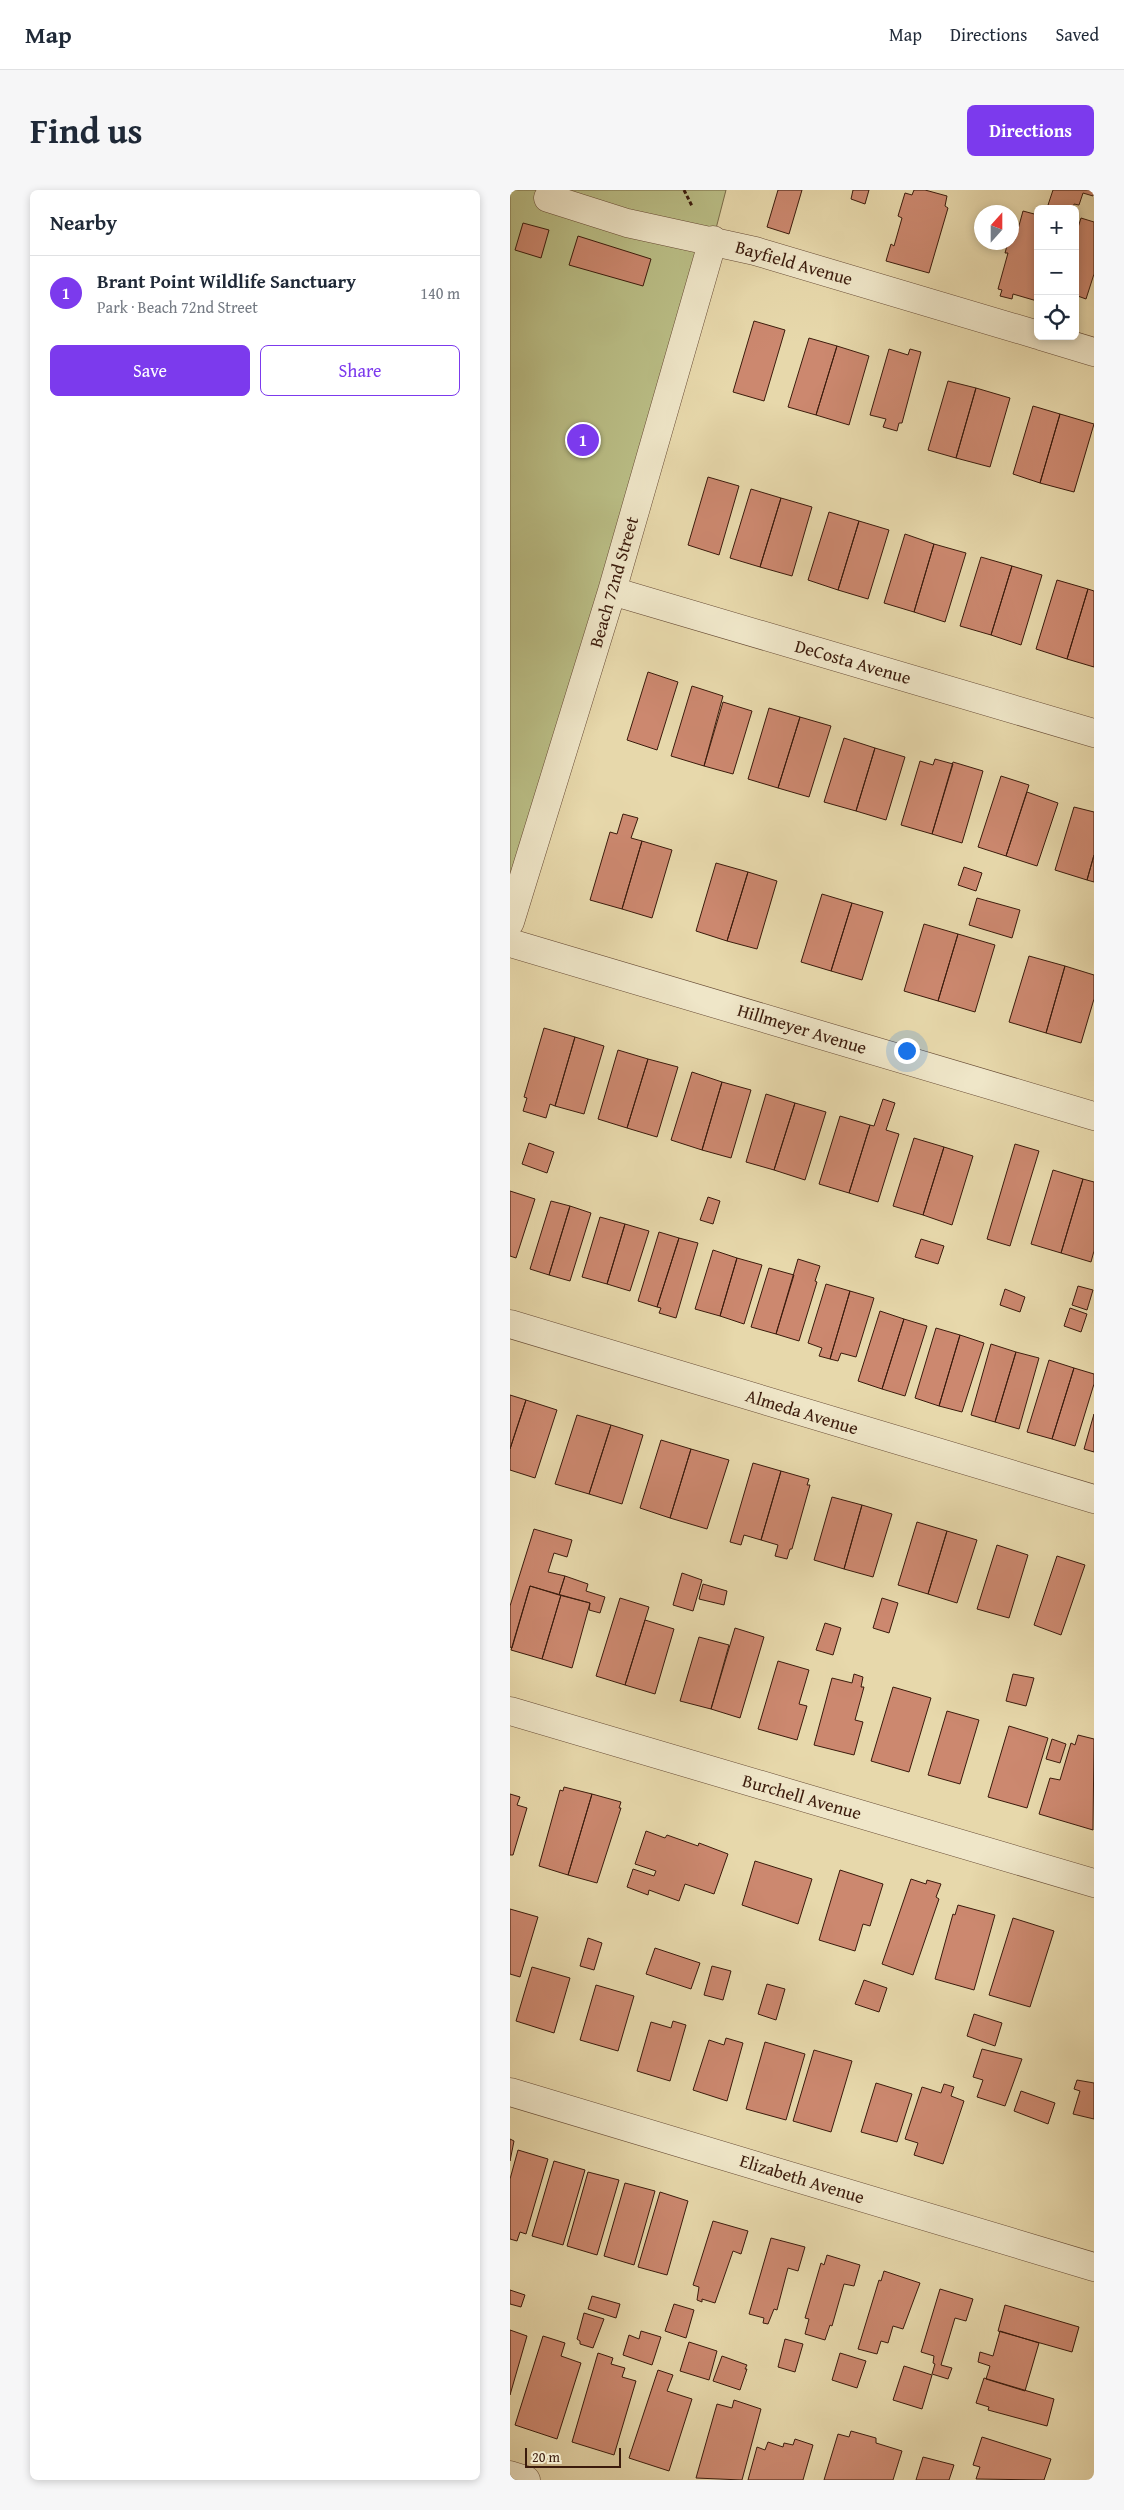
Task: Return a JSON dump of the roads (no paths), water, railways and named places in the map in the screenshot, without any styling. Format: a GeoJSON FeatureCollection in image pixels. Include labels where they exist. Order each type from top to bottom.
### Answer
{"type":"FeatureCollection","features":[{"type":"Feature","properties":{"kind":"street","name":"Bayfield Avenue"},"geometry":{"type":"LineString","coordinates":[[548,198],[627,223],[713,240],[755,251],[1034,335]]}},
{"type":"Feature","properties":{"kind":"street","name":"Beach 72nd Street"},"geometry":{"type":"LineString","coordinates":[[510,922],[612,591],[713,240]]}},
{"type":"Feature","properties":{"kind":"street","name":"Bayfield Avenue"},"geometry":{"type":"LineString","coordinates":[[1053,340],[1094,352]]}},
{"type":"Feature","properties":{"kind":"street","name":"DeCosta Avenue"},"geometry":{"type":"LineString","coordinates":[[612,591],[1094,733]]}},
{"type":"Feature","properties":{"kind":"street","name":"Hillmeyer Avenue"},"geometry":{"type":"LineString","coordinates":[[510,943],[1094,1116]]}},
{"type":"Feature","properties":{"kind":"street","name":"Almeda Avenue"},"geometry":{"type":"LineString","coordinates":[[510,1324],[1094,1499]]}},
{"type":"Feature","properties":{"kind":"street","name":"Burchell Avenue"},"geometry":{"type":"LineString","coordinates":[[510,1711],[1094,1884]]}},
{"type":"Feature","properties":{"kind":"street","name":"Elizabeth Avenue"},"geometry":{"type":"LineString","coordinates":[[510,2092],[1094,2267]]}},
{"type":"Feature","properties":{"kind":"street"},"geometry":{"type":"LineString","coordinates":[[510,2475],[526,2480]]}},
{"type":"Feature","properties":{"kind":"place","name":"Brant Point Wildlife Sanctuary"},"geometry":{"type":"Point","coordinates":[583,440]}}]}
